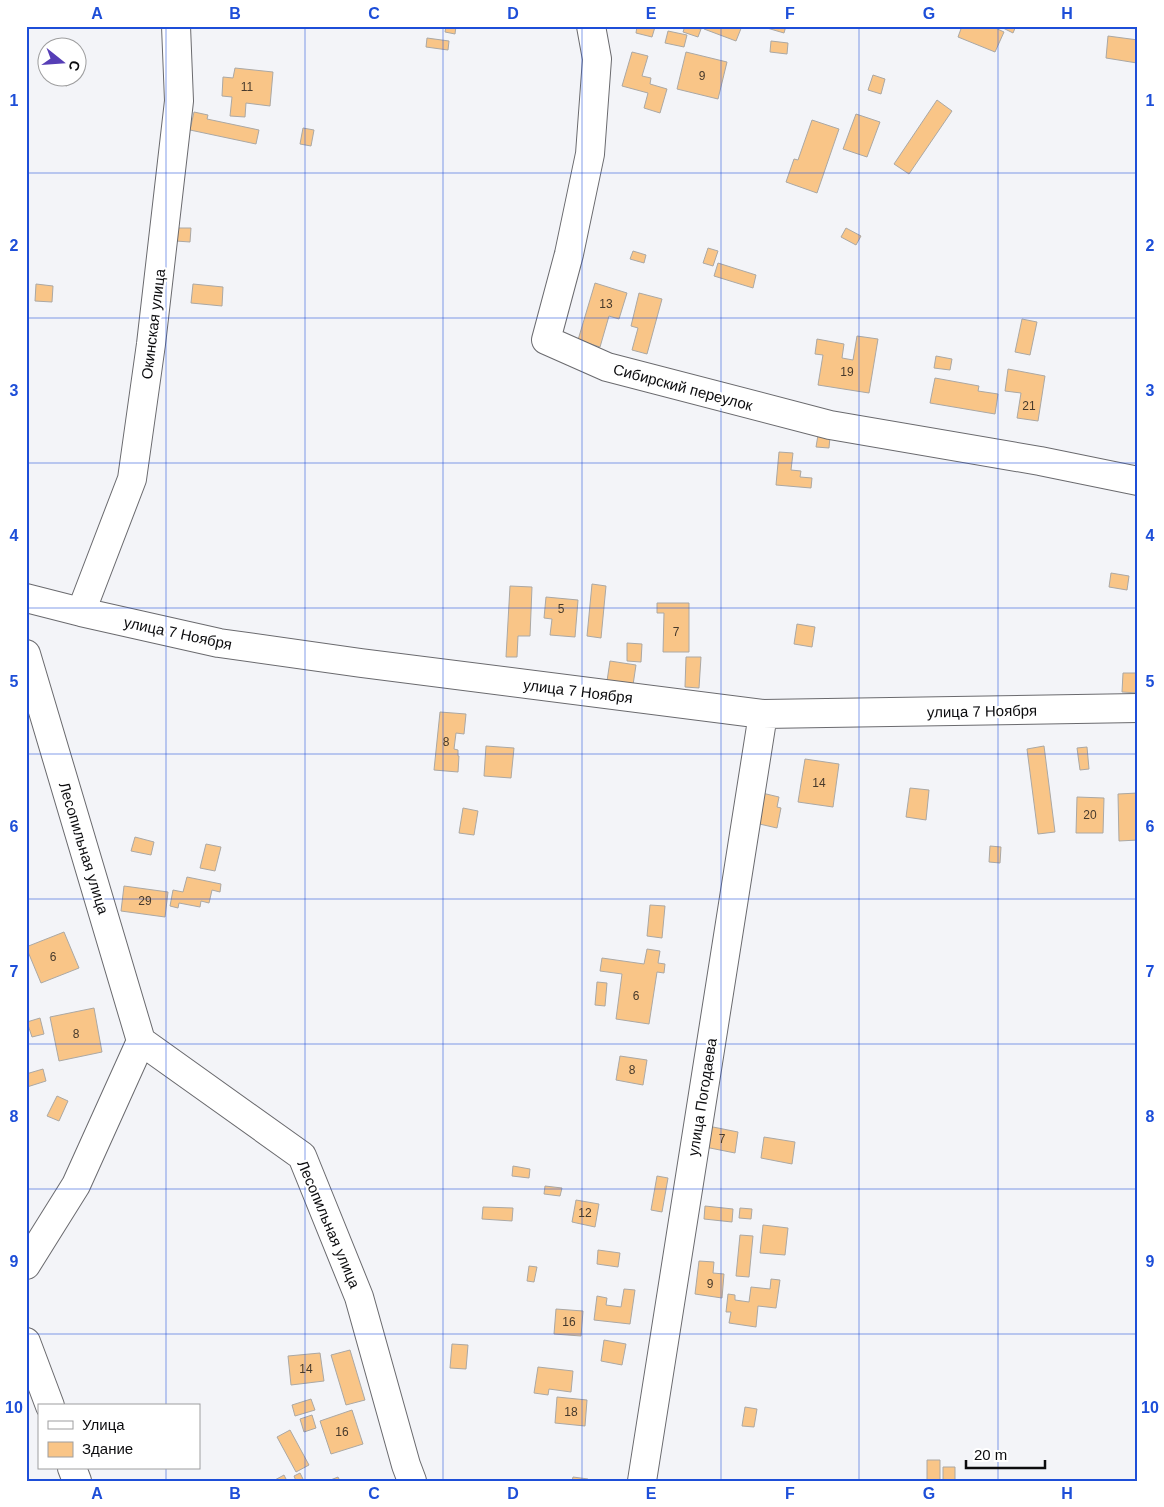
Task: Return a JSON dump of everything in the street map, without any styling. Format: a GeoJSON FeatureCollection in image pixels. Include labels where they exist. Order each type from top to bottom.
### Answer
{"type":"FeatureCollection","features":[{"type":"Feature","properties":{"kind":"street","name":"Окинская улица"},"geometry":{"type":"LineString","coordinates":[[80,612],[132,479],[152,344],[179,101],[176,26]]}},
{"type":"Feature","properties":{"kind":"street","name":"Сибирский переулок"},"geometry":{"type":"LineString","coordinates":[[591,26],[597,59],[590,154],[569,254],[546,340],[607,367],[830,426],[1040,461],[1138,481]]}},
{"type":"Feature","properties":{"kind":"street","name":"улица 7 Ноября"},"geometry":{"type":"LineString","coordinates":[[26,598],[219,643],[361,664],[763,714],[1138,708]]}},
{"type":"Feature","properties":{"kind":"street","name":"Лесопильная улица"},"geometry":{"type":"LineString","coordinates":[[26,654],[142,1041],[302,1156],[359,1297],[412,1481]]}},
{"type":"Feature","properties":{"kind":"street","name":"улица Погодаева"},"geometry":{"type":"LineString","coordinates":[[642,1481],[763,714]]}},
{"type":"Feature","properties":{"kind":"street"},"geometry":{"type":"LineString","coordinates":[[26,1264],[76,1185],[142,1041]]}},
{"type":"Feature","properties":{"kind":"street"},"geometry":{"type":"LineString","coordinates":[[26,1342],[49,1404]]}},
{"type":"Feature","properties":{"kind":"building"},"geometry":{"type":"Polygon","coordinates":[[[446,26],[456,26],[455,34],[445,32],[446,26]]]}},
{"type":"Feature","properties":{"kind":"building"},"geometry":{"type":"Polygon","coordinates":[[[637,26],[655,27],[652,37],[636,33],[637,26]]]}},
{"type":"Feature","properties":{"kind":"building"},"geometry":{"type":"Polygon","coordinates":[[[685,26],[701,29],[698,37],[683,32],[685,26]]]}},
{"type":"Feature","properties":{"kind":"building"},"geometry":{"type":"Polygon","coordinates":[[[705,26],[742,26],[736,41],[704,29],[705,26]]]}},
{"type":"Feature","properties":{"kind":"building"},"geometry":{"type":"Polygon","coordinates":[[[767,26],[786,26],[784,33],[767,28],[767,26]]]}},
{"type":"Feature","properties":{"kind":"building"},"geometry":{"type":"Polygon","coordinates":[[[962,26],[991,26],[1004,32],[995,52],[958,37],[962,26]]]}},
{"type":"Feature","properties":{"kind":"building"},"geometry":{"type":"Polygon","coordinates":[[[999,26],[1016,26],[1013,33],[999,26]]]}},
{"type":"Feature","properties":{"kind":"building"},"geometry":{"type":"Polygon","coordinates":[[[668,31],[687,35],[684,47],[665,43],[668,31]]]}},
{"type":"Feature","properties":{"kind":"building"},"geometry":{"type":"Polygon","coordinates":[[[1108,36],[1138,40],[1137,63],[1106,58],[1108,36]]]}},
{"type":"Feature","properties":{"kind":"building"},"geometry":{"type":"Polygon","coordinates":[[[427,38],[449,41],[448,50],[426,47],[427,38]]]}},
{"type":"Feature","properties":{"kind":"building"},"geometry":{"type":"Polygon","coordinates":[[[771,41],[788,43],[787,54],[770,52],[771,41]]]}},
{"type":"Feature","properties":{"kind":"building"},"geometry":{"type":"Polygon","coordinates":[[[632,52],[648,56],[642,76],[651,78],[650,84],[667,89],[660,113],[644,108],[648,93],[622,86],[632,52]]]}},
{"type":"Feature","properties":{"kind":"building"},"geometry":{"type":"Polygon","coordinates":[[[686,52],[727,62],[718,99],[677,89],[686,52]]]}},
{"type":"Feature","properties":{"kind":"building"},"geometry":{"type":"Polygon","coordinates":[[[235,68],[273,72],[270,106],[246,103],[245,117],[230,116],[232,97],[222,96],[223,77],[233,78],[235,68]]]}},
{"type":"Feature","properties":{"kind":"building"},"geometry":{"type":"Polygon","coordinates":[[[873,75],[885,79],[881,94],[868,90],[873,75]]]}},
{"type":"Feature","properties":{"kind":"building"},"geometry":{"type":"Polygon","coordinates":[[[937,100],[952,111],[909,174],[894,164],[937,100]]]}},
{"type":"Feature","properties":{"kind":"building"},"geometry":{"type":"Polygon","coordinates":[[[194,112],[208,115],[207,119],[259,130],[256,144],[190,130],[194,112]]]}},
{"type":"Feature","properties":{"kind":"building"},"geometry":{"type":"Polygon","coordinates":[[[856,114],[880,122],[867,157],[843,149],[856,114]]]}},
{"type":"Feature","properties":{"kind":"building"},"geometry":{"type":"Polygon","coordinates":[[[812,120],[839,129],[817,193],[786,182],[794,159],[798,160],[812,120]]]}},
{"type":"Feature","properties":{"kind":"building"},"geometry":{"type":"Polygon","coordinates":[[[303,128],[314,130],[311,146],[300,144],[303,128]]]}},
{"type":"Feature","properties":{"kind":"building"},"geometry":{"type":"Polygon","coordinates":[[[176,228],[191,228],[190,242],[176,241],[176,228]]]}},
{"type":"Feature","properties":{"kind":"building"},"geometry":{"type":"Polygon","coordinates":[[[846,228],[861,236],[856,245],[841,237],[846,228]]]}},
{"type":"Feature","properties":{"kind":"building"},"geometry":{"type":"Polygon","coordinates":[[[708,248],[718,251],[713,266],[703,263],[708,248]]]}},
{"type":"Feature","properties":{"kind":"building"},"geometry":{"type":"Polygon","coordinates":[[[633,251],[646,255],[644,263],[630,259],[633,251]]]}},
{"type":"Feature","properties":{"kind":"building"},"geometry":{"type":"Polygon","coordinates":[[[718,263],[756,275],[753,288],[714,276],[718,263]]]}},
{"type":"Feature","properties":{"kind":"building"},"geometry":{"type":"Polygon","coordinates":[[[595,283],[627,293],[619,319],[609,316],[600,347],[578,340],[595,283]]]}},
{"type":"Feature","properties":{"kind":"building"},"geometry":{"type":"Polygon","coordinates":[[[36,284],[53,286],[52,302],[35,301],[36,284]]]}},
{"type":"Feature","properties":{"kind":"building"},"geometry":{"type":"Polygon","coordinates":[[[193,284],[223,287],[222,306],[191,303],[193,284]]]}},
{"type":"Feature","properties":{"kind":"building"},"geometry":{"type":"Polygon","coordinates":[[[639,293],[662,299],[647,354],[632,350],[638,328],[631,326],[639,293]]]}},
{"type":"Feature","properties":{"kind":"building"},"geometry":{"type":"Polygon","coordinates":[[[1022,319],[1037,322],[1030,355],[1015,352],[1022,319]]]}},
{"type":"Feature","properties":{"kind":"building"},"geometry":{"type":"Polygon","coordinates":[[[857,336],[878,339],[869,393],[818,385],[823,355],[815,354],[817,339],[844,344],[842,358],[853,360],[857,336]]]}},
{"type":"Feature","properties":{"kind":"building"},"geometry":{"type":"Polygon","coordinates":[[[936,356],[952,359],[950,370],[934,368],[936,356]]]}},
{"type":"Feature","properties":{"kind":"building"},"geometry":{"type":"Polygon","coordinates":[[[1008,369],[1045,376],[1038,421],[1017,418],[1021,393],[1005,391],[1008,369]]]}},
{"type":"Feature","properties":{"kind":"building"},"geometry":{"type":"Polygon","coordinates":[[[935,378],[979,386],[978,391],[998,394],[995,414],[930,403],[935,378]]]}},
{"type":"Feature","properties":{"kind":"building"},"geometry":{"type":"Polygon","coordinates":[[[818,435],[830,437],[829,448],[816,447],[818,435]]]}},
{"type":"Feature","properties":{"kind":"building"},"geometry":{"type":"Polygon","coordinates":[[[779,452],[793,453],[791,470],[801,471],[800,477],[812,478],[811,488],[776,485],[779,452]]]}},
{"type":"Feature","properties":{"kind":"building"},"geometry":{"type":"Polygon","coordinates":[[[1111,573],[1129,576],[1127,590],[1109,587],[1111,573]]]}},
{"type":"Feature","properties":{"kind":"building"},"geometry":{"type":"Polygon","coordinates":[[[592,584],[606,586],[601,638],[587,636],[592,584]]]}},
{"type":"Feature","properties":{"kind":"building"},"geometry":{"type":"Polygon","coordinates":[[[510,586],[532,587],[530,636],[518,636],[517,657],[506,657],[510,586]]]}},
{"type":"Feature","properties":{"kind":"building"},"geometry":{"type":"Polygon","coordinates":[[[546,597],[578,600],[575,637],[550,635],[552,619],[544,618],[546,597]]]}},
{"type":"Feature","properties":{"kind":"building"},"geometry":{"type":"Polygon","coordinates":[[[657,603],[689,603],[689,652],[663,652],[664,613],[657,613],[657,603]]]}},
{"type":"Feature","properties":{"kind":"building"},"geometry":{"type":"Polygon","coordinates":[[[797,624],[815,627],[812,647],[794,644],[797,624]]]}},
{"type":"Feature","properties":{"kind":"building"},"geometry":{"type":"Polygon","coordinates":[[[627,643],[642,644],[641,662],[627,661],[627,643]]]}},
{"type":"Feature","properties":{"kind":"building"},"geometry":{"type":"Polygon","coordinates":[[[686,657],[701,657],[699,688],[685,687],[686,657]]]}},
{"type":"Feature","properties":{"kind":"building"},"geometry":{"type":"Polygon","coordinates":[[[610,661],[636,665],[633,685],[607,681],[610,661]]]}},
{"type":"Feature","properties":{"kind":"building"},"geometry":{"type":"Polygon","coordinates":[[[1123,673],[1138,673],[1138,693],[1122,692],[1123,673]]]}},
{"type":"Feature","properties":{"kind":"building"},"geometry":{"type":"Polygon","coordinates":[[[440,712],[466,714],[464,734],[456,733],[454,749],[458,750],[458,772],[434,770],[440,712]]]}},
{"type":"Feature","properties":{"kind":"building"},"geometry":{"type":"Polygon","coordinates":[[[486,746],[514,748],[511,778],[484,776],[486,746]]]}},
{"type":"Feature","properties":{"kind":"building"},"geometry":{"type":"Polygon","coordinates":[[[1044,746],[1055,832],[1038,834],[1027,749],[1044,746]]]}},
{"type":"Feature","properties":{"kind":"building"},"geometry":{"type":"Polygon","coordinates":[[[1087,747],[1089,769],[1080,770],[1077,748],[1087,747]]]}},
{"type":"Feature","properties":{"kind":"building"},"geometry":{"type":"Polygon","coordinates":[[[805,759],[839,764],[833,807],[798,802],[805,759]]]}},
{"type":"Feature","properties":{"kind":"building"},"geometry":{"type":"Polygon","coordinates":[[[910,788],[929,790],[926,820],[906,817],[910,788]]]}},
{"type":"Feature","properties":{"kind":"building"},"geometry":{"type":"Polygon","coordinates":[[[762,793],[779,797],[777,807],[781,808],[777,828],[755,823],[762,793]]]}},
{"type":"Feature","properties":{"kind":"building"},"geometry":{"type":"Polygon","coordinates":[[[1138,793],[1138,840],[1119,841],[1118,794],[1138,793]]]}},
{"type":"Feature","properties":{"kind":"building"},"geometry":{"type":"Polygon","coordinates":[[[1077,797],[1104,798],[1103,833],[1076,833],[1077,797]]]}},
{"type":"Feature","properties":{"kind":"building"},"geometry":{"type":"Polygon","coordinates":[[[463,808],[478,811],[474,835],[459,833],[463,808]]]}},
{"type":"Feature","properties":{"kind":"building"},"geometry":{"type":"Polygon","coordinates":[[[135,837],[154,842],[151,855],[131,851],[135,837]]]}},
{"type":"Feature","properties":{"kind":"building"},"geometry":{"type":"Polygon","coordinates":[[[206,844],[221,847],[215,871],[200,868],[206,844]]]}},
{"type":"Feature","properties":{"kind":"building"},"geometry":{"type":"Polygon","coordinates":[[[990,846],[1001,847],[1000,863],[989,862],[990,846]]]}},
{"type":"Feature","properties":{"kind":"building"},"geometry":{"type":"Polygon","coordinates":[[[187,877],[221,884],[220,892],[212,890],[209,903],[201,901],[200,907],[179,903],[178,908],[170,906],[173,890],[183,892],[187,877]]]}},
{"type":"Feature","properties":{"kind":"building"},"geometry":{"type":"Polygon","coordinates":[[[124,886],[168,892],[165,917],[121,911],[124,886]]]}},
{"type":"Feature","properties":{"kind":"building"},"geometry":{"type":"Polygon","coordinates":[[[650,905],[665,906],[662,938],[647,936],[650,905]]]}},
{"type":"Feature","properties":{"kind":"building"},"geometry":{"type":"Polygon","coordinates":[[[64,932],[79,968],[41,983],[26,947],[64,932]]]}},
{"type":"Feature","properties":{"kind":"building"},"geometry":{"type":"Polygon","coordinates":[[[647,949],[660,951],[658,963],[665,964],[664,973],[657,972],[649,1024],[616,1019],[622,974],[600,971],[602,958],[644,964],[647,949]]]}},
{"type":"Feature","properties":{"kind":"building"},"geometry":{"type":"Polygon","coordinates":[[[597,982],[607,983],[605,1006],[595,1005],[597,982]]]}},
{"type":"Feature","properties":{"kind":"building"},"geometry":{"type":"Polygon","coordinates":[[[94,1008],[102,1052],[59,1061],[50,1017],[94,1008]]]}},
{"type":"Feature","properties":{"kind":"building"},"geometry":{"type":"Polygon","coordinates":[[[40,1018],[44,1034],[32,1037],[27,1022],[40,1018]]]}},
{"type":"Feature","properties":{"kind":"building"},"geometry":{"type":"Polygon","coordinates":[[[620,1056],[647,1060],[643,1085],[616,1080],[620,1056]]]}},
{"type":"Feature","properties":{"kind":"building"},"geometry":{"type":"Polygon","coordinates":[[[43,1069],[46,1081],[27,1087],[26,1074],[43,1069]]]}},
{"type":"Feature","properties":{"kind":"building"},"geometry":{"type":"Polygon","coordinates":[[[57,1096],[68,1101],[59,1121],[47,1116],[57,1096]]]}},
{"type":"Feature","properties":{"kind":"building"},"geometry":{"type":"Polygon","coordinates":[[[708,1126],[738,1132],[735,1153],[705,1147],[708,1126]]]}},
{"type":"Feature","properties":{"kind":"building"},"geometry":{"type":"Polygon","coordinates":[[[764,1137],[795,1142],[792,1164],[761,1158],[764,1137]]]}},
{"type":"Feature","properties":{"kind":"building"},"geometry":{"type":"Polygon","coordinates":[[[513,1166],[530,1169],[529,1178],[512,1176],[513,1166]]]}},
{"type":"Feature","properties":{"kind":"building"},"geometry":{"type":"Polygon","coordinates":[[[657,1176],[668,1178],[662,1212],[651,1210],[657,1176]]]}},
{"type":"Feature","properties":{"kind":"building"},"geometry":{"type":"Polygon","coordinates":[[[545,1186],[562,1188],[560,1196],[544,1194],[545,1186]]]}},
{"type":"Feature","properties":{"kind":"building"},"geometry":{"type":"Polygon","coordinates":[[[576,1200],[599,1204],[595,1227],[572,1222],[576,1200]]]}},
{"type":"Feature","properties":{"kind":"building"},"geometry":{"type":"Polygon","coordinates":[[[705,1206],[733,1209],[732,1222],[704,1219],[705,1206]]]}},
{"type":"Feature","properties":{"kind":"building"},"geometry":{"type":"Polygon","coordinates":[[[483,1207],[513,1208],[512,1221],[482,1219],[483,1207]]]}},
{"type":"Feature","properties":{"kind":"building"},"geometry":{"type":"Polygon","coordinates":[[[740,1208],[752,1209],[751,1219],[739,1218],[740,1208]]]}},
{"type":"Feature","properties":{"kind":"building"},"geometry":{"type":"Polygon","coordinates":[[[763,1225],[788,1228],[785,1255],[760,1253],[763,1225]]]}},
{"type":"Feature","properties":{"kind":"building"},"geometry":{"type":"Polygon","coordinates":[[[740,1235],[753,1236],[749,1277],[736,1276],[740,1235]]]}},
{"type":"Feature","properties":{"kind":"building"},"geometry":{"type":"Polygon","coordinates":[[[598,1250],[620,1253],[618,1267],[597,1264],[598,1250]]]}},
{"type":"Feature","properties":{"kind":"building"},"geometry":{"type":"Polygon","coordinates":[[[699,1261],[714,1262],[713,1273],[724,1274],[722,1298],[695,1294],[699,1261]]]}},
{"type":"Feature","properties":{"kind":"building"},"geometry":{"type":"Polygon","coordinates":[[[529,1266],[537,1267],[534,1282],[527,1281],[529,1266]]]}},
{"type":"Feature","properties":{"kind":"building"},"geometry":{"type":"Polygon","coordinates":[[[771,1279],[780,1280],[776,1308],[758,1306],[756,1327],[729,1323],[731,1312],[726,1312],[728,1294],[735,1295],[735,1300],[749,1302],[751,1287],[770,1289],[771,1279]]]}},
{"type":"Feature","properties":{"kind":"building"},"geometry":{"type":"Polygon","coordinates":[[[624,1289],[635,1290],[630,1324],[594,1320],[597,1296],[607,1298],[606,1305],[621,1307],[624,1289]]]}},
{"type":"Feature","properties":{"kind":"building"},"geometry":{"type":"Polygon","coordinates":[[[556,1309],[583,1311],[581,1336],[554,1334],[556,1309]]]}},
{"type":"Feature","properties":{"kind":"building"},"geometry":{"type":"Polygon","coordinates":[[[604,1340],[626,1344],[622,1365],[601,1361],[604,1340]]]}},
{"type":"Feature","properties":{"kind":"building"},"geometry":{"type":"Polygon","coordinates":[[[452,1344],[468,1345],[466,1369],[450,1368],[452,1344]]]}},
{"type":"Feature","properties":{"kind":"building"},"geometry":{"type":"Polygon","coordinates":[[[350,1350],[365,1400],[346,1405],[331,1355],[350,1350]]]}},
{"type":"Feature","properties":{"kind":"building"},"geometry":{"type":"Polygon","coordinates":[[[320,1353],[324,1381],[291,1385],[288,1356],[320,1353]]]}},
{"type":"Feature","properties":{"kind":"building"},"geometry":{"type":"Polygon","coordinates":[[[538,1367],[573,1371],[571,1392],[549,1389],[548,1395],[534,1393],[538,1367]]]}},
{"type":"Feature","properties":{"kind":"building"},"geometry":{"type":"Polygon","coordinates":[[[557,1397],[587,1400],[585,1426],[555,1423],[557,1397]]]}},
{"type":"Feature","properties":{"kind":"building"},"geometry":{"type":"Polygon","coordinates":[[[311,1399],[315,1410],[295,1416],[292,1405],[311,1399]]]}},
{"type":"Feature","properties":{"kind":"building"},"geometry":{"type":"Polygon","coordinates":[[[745,1407],[757,1409],[754,1427],[742,1426],[745,1407]]]}},
{"type":"Feature","properties":{"kind":"building"},"geometry":{"type":"Polygon","coordinates":[[[352,1410],[363,1444],[331,1454],[320,1421],[352,1410]]]}},
{"type":"Feature","properties":{"kind":"building"},"geometry":{"type":"Polygon","coordinates":[[[312,1415],[316,1428],[304,1432],[300,1419],[312,1415]]]}},
{"type":"Feature","properties":{"kind":"building"},"geometry":{"type":"Polygon","coordinates":[[[290,1430],[309,1465],[296,1472],[277,1437],[290,1430]]]}},
{"type":"Feature","properties":{"kind":"building"},"geometry":{"type":"Polygon","coordinates":[[[927,1460],[940,1460],[940,1481],[927,1481],[927,1460]]]}},
{"type":"Feature","properties":{"kind":"building"},"geometry":{"type":"Polygon","coordinates":[[[943,1467],[955,1467],[955,1481],[943,1481],[943,1467]]]}},
{"type":"Feature","properties":{"kind":"building"},"geometry":{"type":"Polygon","coordinates":[[[300,1473],[304,1481],[296,1481],[294,1476],[300,1473]]]}},
{"type":"Feature","properties":{"kind":"building"},"geometry":{"type":"Polygon","coordinates":[[[284,1475],[287,1481],[273,1481],[284,1475]]]}},
{"type":"Feature","properties":{"kind":"building"},"geometry":{"type":"Polygon","coordinates":[[[338,1477],[340,1481],[328,1481],[338,1477]]]}},
{"type":"Feature","properties":{"kind":"building"},"geometry":{"type":"Polygon","coordinates":[[[573,1477],[588,1479],[587,1481],[572,1481],[573,1477]]]}}]}
